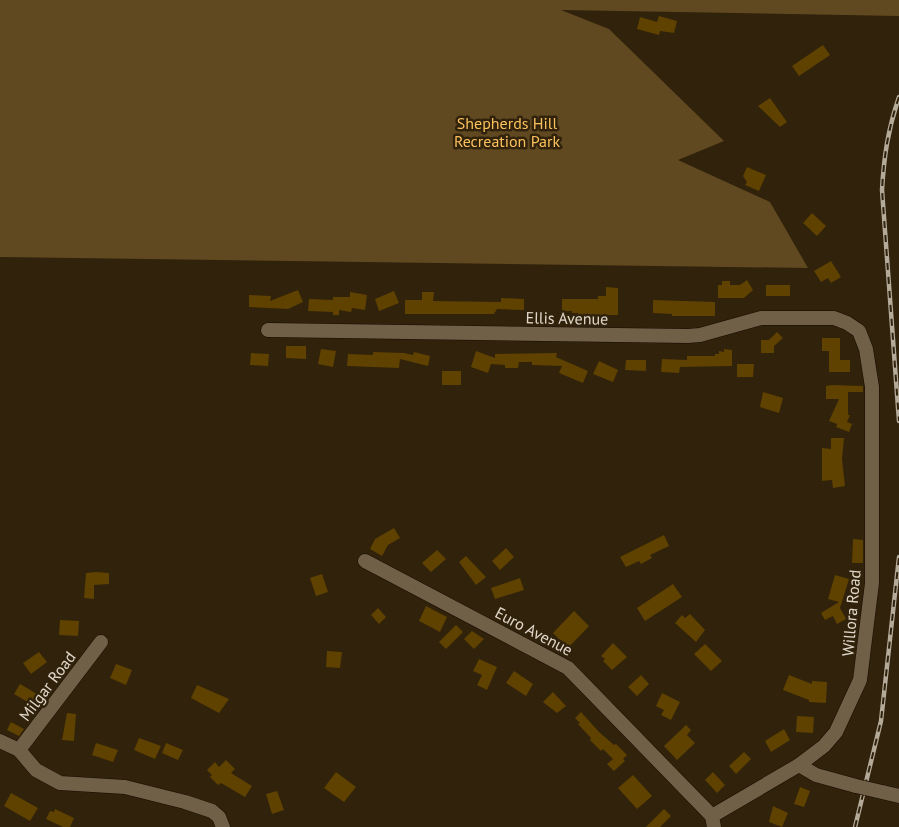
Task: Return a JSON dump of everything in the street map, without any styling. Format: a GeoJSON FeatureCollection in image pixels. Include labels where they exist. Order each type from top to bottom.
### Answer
{"type":"FeatureCollection","features":[{"type":"Feature","properties":{"kind":"street","name":"Ellis Avenue"},"geometry":{"type":"LineString","coordinates":[[268,330],[688,336],[775,316],[834,318],[848,323],[859,331]]}},
{"type":"Feature","properties":{"kind":"street","name":"Willora Road"},"geometry":{"type":"LineString","coordinates":[[713,821],[824,746],[836,732],[860,680],[872,583],[872,387],[866,349],[859,331]]}},
{"type":"Feature","properties":{"kind":"street","name":"Euro Avenue"},"geometry":{"type":"LineString","coordinates":[[365,561],[568,668],[713,821]]}},
{"type":"Feature","properties":{"kind":"street","name":"Milgar Road"},"geometry":{"type":"LineString","coordinates":[[19,750],[101,642]]}},
{"type":"Feature","properties":{"kind":"street"},"geometry":{"type":"LineString","coordinates":[[0,741],[19,750],[36,770],[60,783],[125,787],[185,802],[212,811],[219,817],[223,827]]}},
{"type":"Feature","properties":{"kind":"street"},"geometry":{"type":"LineString","coordinates":[[799,765],[816,775],[899,796]]}},
{"type":"Feature","properties":{"kind":"green space","name":"Shepherds Hill Recreation Park"},"geometry":{"type":"Polygon","coordinates":[[[0,0],[899,0],[899,16],[561,10],[609,29],[724,141],[678,160],[770,202],[808,268],[0,257],[0,0]]]}},
{"type":"Feature","properties":{"kind":"building"},"geometry":{"type":"Polygon","coordinates":[[[659,16],[677,21],[674,33],[660,31],[659,35],[637,29],[640,17],[657,22],[659,16]]]}},
{"type":"Feature","properties":{"kind":"building"},"geometry":{"type":"Polygon","coordinates":[[[823,45],[830,55],[799,76],[792,66],[823,45]]]}},
{"type":"Feature","properties":{"kind":"building"},"geometry":{"type":"Polygon","coordinates":[[[770,98],[787,122],[780,127],[758,106],[770,98]]]}},
{"type":"Feature","properties":{"kind":"building"},"geometry":{"type":"Polygon","coordinates":[[[747,167],[766,175],[759,191],[745,185],[747,182],[743,176],[747,167]]]}},
{"type":"Feature","properties":{"kind":"building"},"geometry":{"type":"Polygon","coordinates":[[[812,213],[826,226],[817,236],[803,223],[812,213]]]}},
{"type":"Feature","properties":{"kind":"building"},"geometry":{"type":"Polygon","coordinates":[[[831,261],[841,277],[831,283],[828,278],[821,282],[814,271],[831,261]]]}},
{"type":"Feature","properties":{"kind":"building"},"geometry":{"type":"Polygon","coordinates":[[[747,280],[753,290],[744,298],[718,298],[718,285],[722,285],[722,281],[730,281],[730,285],[740,285],[747,280]]]}},
{"type":"Feature","properties":{"kind":"building"},"geometry":{"type":"Polygon","coordinates":[[[766,285],[790,285],[790,296],[766,296],[766,285]]]}},
{"type":"Feature","properties":{"kind":"building"},"geometry":{"type":"Polygon","coordinates":[[[606,287],[618,288],[618,315],[578,315],[572,311],[562,311],[562,299],[598,299],[598,296],[606,296],[606,287]]]}},
{"type":"Feature","properties":{"kind":"building"},"geometry":{"type":"Polygon","coordinates":[[[298,290],[303,302],[288,309],[249,307],[249,295],[271,296],[270,301],[298,290]]]}},
{"type":"Feature","properties":{"kind":"building"},"geometry":{"type":"Polygon","coordinates":[[[394,291],[399,303],[379,311],[375,299],[394,291]]]}},
{"type":"Feature","properties":{"kind":"building"},"geometry":{"type":"Polygon","coordinates":[[[350,292],[367,295],[365,310],[352,308],[351,312],[339,310],[339,315],[333,315],[333,312],[308,311],[309,299],[333,300],[333,297],[350,297],[350,292]]]}},
{"type":"Feature","properties":{"kind":"building"},"geometry":{"type":"Polygon","coordinates":[[[422,292],[434,292],[433,301],[501,302],[501,298],[524,299],[524,310],[497,309],[494,314],[405,314],[405,300],[422,300],[422,292]]]}},
{"type":"Feature","properties":{"kind":"building"},"geometry":{"type":"Polygon","coordinates":[[[653,300],[715,302],[715,316],[672,316],[672,314],[653,313],[653,300]]]}},
{"type":"Feature","properties":{"kind":"building"},"geometry":{"type":"Polygon","coordinates":[[[777,332],[783,338],[774,346],[774,353],[761,353],[761,340],[769,340],[777,332]]]}},
{"type":"Feature","properties":{"kind":"building"},"geometry":{"type":"Polygon","coordinates":[[[822,338],[840,338],[840,360],[850,360],[850,372],[829,372],[829,351],[822,351],[822,338]]]}},
{"type":"Feature","properties":{"kind":"building"},"geometry":{"type":"Polygon","coordinates":[[[286,346],[306,346],[306,359],[286,358],[286,346]]]}},
{"type":"Feature","properties":{"kind":"building"},"geometry":{"type":"Polygon","coordinates":[[[321,349],[336,351],[333,367],[318,364],[321,349]]]}},
{"type":"Feature","properties":{"kind":"building"},"geometry":{"type":"Polygon","coordinates":[[[724,349],[732,350],[732,366],[680,367],[679,373],[661,372],[662,359],[687,360],[687,356],[715,356],[719,354],[719,351],[724,352],[724,349]]]}},
{"type":"Feature","properties":{"kind":"building"},"geometry":{"type":"Polygon","coordinates":[[[476,351],[495,358],[495,354],[557,353],[556,357],[588,371],[583,383],[559,373],[562,366],[532,365],[532,362],[519,362],[518,368],[505,368],[505,365],[491,364],[488,373],[471,367],[476,351]]]}},
{"type":"Feature","properties":{"kind":"building"},"geometry":{"type":"Polygon","coordinates":[[[373,352],[413,355],[414,352],[430,356],[428,366],[400,359],[399,368],[347,366],[348,354],[373,355],[373,352]]]}},
{"type":"Feature","properties":{"kind":"building"},"geometry":{"type":"Polygon","coordinates":[[[251,353],[269,354],[268,366],[250,365],[251,353]]]}},
{"type":"Feature","properties":{"kind":"building"},"geometry":{"type":"Polygon","coordinates":[[[626,360],[646,360],[646,371],[625,370],[626,360]]]}},
{"type":"Feature","properties":{"kind":"building"},"geometry":{"type":"Polygon","coordinates":[[[599,361],[618,370],[613,382],[593,374],[599,361]]]}},
{"type":"Feature","properties":{"kind":"building"},"geometry":{"type":"Polygon","coordinates":[[[737,364],[754,364],[753,377],[737,377],[737,364]]]}},
{"type":"Feature","properties":{"kind":"building"},"geometry":{"type":"Polygon","coordinates":[[[442,371],[461,371],[461,385],[442,385],[442,371]]]}},
{"type":"Feature","properties":{"kind":"building"},"geometry":{"type":"Polygon","coordinates":[[[826,386],[863,386],[863,392],[848,392],[848,415],[850,415],[847,422],[852,424],[849,432],[836,427],[837,424],[829,421],[839,399],[826,399],[826,386]]]}},
{"type":"Feature","properties":{"kind":"building"},"geometry":{"type":"Polygon","coordinates":[[[763,392],[783,398],[779,413],[760,407],[763,392]]]}},
{"type":"Feature","properties":{"kind":"building"},"geometry":{"type":"Polygon","coordinates":[[[831,438],[844,438],[842,459],[845,486],[833,488],[832,480],[822,481],[822,448],[831,449],[831,438]]]}},
{"type":"Feature","properties":{"kind":"building"},"geometry":{"type":"Polygon","coordinates":[[[394,528],[400,538],[388,545],[382,556],[370,549],[375,539],[394,528]]]}},
{"type":"Feature","properties":{"kind":"building"},"geometry":{"type":"Polygon","coordinates":[[[664,535],[669,546],[650,555],[652,558],[641,564],[639,561],[626,567],[620,557],[664,535]]]}},
{"type":"Feature","properties":{"kind":"building"},"geometry":{"type":"Polygon","coordinates":[[[853,539],[863,540],[863,563],[852,563],[853,539]]]}},
{"type":"Feature","properties":{"kind":"building"},"geometry":{"type":"Polygon","coordinates":[[[506,548],[514,557],[500,570],[492,561],[506,548]]]}},
{"type":"Feature","properties":{"kind":"building"},"geometry":{"type":"Polygon","coordinates":[[[437,550],[446,559],[431,572],[422,563],[437,550]]]}},
{"type":"Feature","properties":{"kind":"building"},"geometry":{"type":"Polygon","coordinates":[[[466,556],[486,577],[476,585],[459,562],[466,556]]]}},
{"type":"Feature","properties":{"kind":"building"},"geometry":{"type":"Polygon","coordinates":[[[86,573],[109,573],[109,584],[94,585],[94,599],[84,598],[86,573]]]}},
{"type":"Feature","properties":{"kind":"building"},"geometry":{"type":"Polygon","coordinates":[[[322,574],[328,592],[316,596],[310,578],[322,574]]]}},
{"type":"Feature","properties":{"kind":"building"},"geometry":{"type":"Polygon","coordinates":[[[835,575],[849,579],[840,608],[846,619],[837,624],[833,616],[825,620],[821,613],[839,602],[828,599],[835,575]]]}},
{"type":"Feature","properties":{"kind":"building"},"geometry":{"type":"Polygon","coordinates":[[[520,578],[524,590],[495,599],[491,588],[520,578]]]}},
{"type":"Feature","properties":{"kind":"building"},"geometry":{"type":"Polygon","coordinates":[[[673,584],[682,597],[645,621],[637,608],[673,584]]]}},
{"type":"Feature","properties":{"kind":"building"},"geometry":{"type":"Polygon","coordinates":[[[426,606],[447,617],[440,632],[419,621],[426,606]]]}},
{"type":"Feature","properties":{"kind":"building"},"geometry":{"type":"Polygon","coordinates":[[[378,608],[386,617],[379,624],[371,615],[378,608]]]}},
{"type":"Feature","properties":{"kind":"building"},"geometry":{"type":"Polygon","coordinates":[[[574,611],[589,626],[568,648],[553,633],[574,611]]]}},
{"type":"Feature","properties":{"kind":"building"},"geometry":{"type":"Polygon","coordinates":[[[690,614],[705,630],[696,642],[675,623],[682,615],[685,618],[690,614]]]}},
{"type":"Feature","properties":{"kind":"building"},"geometry":{"type":"Polygon","coordinates":[[[60,620],[79,621],[78,636],[59,635],[60,620]]]}},
{"type":"Feature","properties":{"kind":"building"},"geometry":{"type":"Polygon","coordinates":[[[456,625],[463,632],[446,649],[439,642],[456,625]]]}},
{"type":"Feature","properties":{"kind":"building"},"geometry":{"type":"Polygon","coordinates":[[[472,631],[484,639],[474,649],[464,639],[472,631]]]}},
{"type":"Feature","properties":{"kind":"building"},"geometry":{"type":"Polygon","coordinates":[[[613,643],[627,657],[612,670],[601,656],[613,643]]]}},
{"type":"Feature","properties":{"kind":"building"},"geometry":{"type":"Polygon","coordinates":[[[705,644],[722,661],[711,671],[694,654],[705,644]]]}},
{"type":"Feature","properties":{"kind":"building"},"geometry":{"type":"Polygon","coordinates":[[[327,651],[342,652],[340,668],[326,667],[327,651]]]}},
{"type":"Feature","properties":{"kind":"building"},"geometry":{"type":"Polygon","coordinates":[[[39,652],[47,662],[31,674],[23,663],[39,652]]]}},
{"type":"Feature","properties":{"kind":"building"},"geometry":{"type":"Polygon","coordinates":[[[479,659],[497,667],[487,690],[477,685],[482,675],[473,671],[479,659]]]}},
{"type":"Feature","properties":{"kind":"building"},"geometry":{"type":"Polygon","coordinates":[[[116,664],[132,670],[126,685],[110,678],[116,664]]]}},
{"type":"Feature","properties":{"kind":"building"},"geometry":{"type":"Polygon","coordinates":[[[514,671],[533,684],[526,696],[506,683],[514,671]]]}},
{"type":"Feature","properties":{"kind":"building"},"geometry":{"type":"Polygon","coordinates":[[[641,675],[649,684],[637,696],[628,687],[641,675]]]}},
{"type":"Feature","properties":{"kind":"building"},"geometry":{"type":"Polygon","coordinates":[[[789,675],[812,684],[812,681],[827,682],[826,703],[809,702],[809,700],[783,690],[789,675]]]}},
{"type":"Feature","properties":{"kind":"building"},"geometry":{"type":"Polygon","coordinates":[[[20,684],[37,694],[31,704],[14,694],[20,684]]]}},
{"type":"Feature","properties":{"kind":"building"},"geometry":{"type":"Polygon","coordinates":[[[197,685],[229,699],[219,713],[191,698],[197,685]]]}},
{"type":"Feature","properties":{"kind":"building"},"geometry":{"type":"Polygon","coordinates":[[[553,692],[566,706],[557,713],[543,702],[553,692]]]}},
{"type":"Feature","properties":{"kind":"building"},"geometry":{"type":"Polygon","coordinates":[[[662,693],[680,702],[671,720],[661,715],[664,710],[656,706],[662,693]]]}},
{"type":"Feature","properties":{"kind":"building"},"geometry":{"type":"Polygon","coordinates":[[[581,712],[599,732],[627,755],[623,759],[625,761],[614,771],[607,764],[613,759],[590,740],[591,738],[578,724],[580,723],[575,718],[581,712]]]}},
{"type":"Feature","properties":{"kind":"building"},"geometry":{"type":"Polygon","coordinates":[[[67,713],[76,714],[74,741],[62,740],[67,713]]]}},
{"type":"Feature","properties":{"kind":"building"},"geometry":{"type":"Polygon","coordinates":[[[797,716],[814,717],[813,733],[796,732],[797,716]]]}},
{"type":"Feature","properties":{"kind":"building"},"geometry":{"type":"Polygon","coordinates":[[[11,722],[24,729],[19,736],[7,730],[11,722]]]}},
{"type":"Feature","properties":{"kind":"building"},"geometry":{"type":"Polygon","coordinates":[[[686,725],[691,730],[687,735],[695,743],[677,760],[664,746],[686,725]]]}},
{"type":"Feature","properties":{"kind":"building"},"geometry":{"type":"Polygon","coordinates":[[[784,729],[790,740],[771,752],[765,741],[784,729]]]}},
{"type":"Feature","properties":{"kind":"building"},"geometry":{"type":"Polygon","coordinates":[[[139,738],[161,746],[155,759],[134,750],[139,738]]]}},
{"type":"Feature","properties":{"kind":"building"},"geometry":{"type":"Polygon","coordinates":[[[96,743],[118,750],[113,762],[92,755],[96,743]]]}},
{"type":"Feature","properties":{"kind":"building"},"geometry":{"type":"Polygon","coordinates":[[[166,743],[183,750],[178,760],[162,753],[166,743]]]}},
{"type":"Feature","properties":{"kind":"building"},"geometry":{"type":"Polygon","coordinates":[[[744,752],[751,759],[736,774],[729,766],[744,752]]]}},
{"type":"Feature","properties":{"kind":"building"},"geometry":{"type":"Polygon","coordinates":[[[226,760],[235,769],[231,773],[252,786],[245,797],[221,783],[218,785],[210,777],[212,775],[207,770],[215,762],[219,767],[226,760]]]}},
{"type":"Feature","properties":{"kind":"building"},"geometry":{"type":"Polygon","coordinates":[[[336,772],[356,787],[344,802],[324,788],[336,772]]]}},
{"type":"Feature","properties":{"kind":"building"},"geometry":{"type":"Polygon","coordinates":[[[713,772],[725,785],[717,793],[705,780],[713,772]]]}},
{"type":"Feature","properties":{"kind":"building"},"geometry":{"type":"Polygon","coordinates":[[[633,775],[652,796],[637,809],[618,788],[633,775]]]}},
{"type":"Feature","properties":{"kind":"building"},"geometry":{"type":"Polygon","coordinates":[[[800,787],[810,791],[804,807],[794,804],[800,787]]]}},
{"type":"Feature","properties":{"kind":"building"},"geometry":{"type":"Polygon","coordinates":[[[277,791],[284,810],[272,814],[266,794],[277,791]]]}},
{"type":"Feature","properties":{"kind":"building"},"geometry":{"type":"Polygon","coordinates":[[[11,793],[38,808],[30,821],[4,806],[11,793]]]}},
{"type":"Feature","properties":{"kind":"building"},"geometry":{"type":"Polygon","coordinates":[[[773,806],[788,813],[782,827],[769,822],[773,806]]]}},
{"type":"Feature","properties":{"kind":"building"},"geometry":{"type":"Polygon","coordinates":[[[55,809],[74,818],[70,827],[63,827],[46,819],[50,811],[54,812],[55,809]]]}},
{"type":"Feature","properties":{"kind":"building"},"geometry":{"type":"Polygon","coordinates":[[[664,809],[671,816],[660,827],[646,827],[664,809]]]}},
{"type":"Feature","properties":{"kind":"railway"},"geometry":{"type":"LineString","coordinates":[[899,97],[887,143],[882,190],[899,421]]}},
{"type":"Feature","properties":{"kind":"railway"},"geometry":{"type":"LineString","coordinates":[[855,827],[881,721],[899,557]]}}]}
